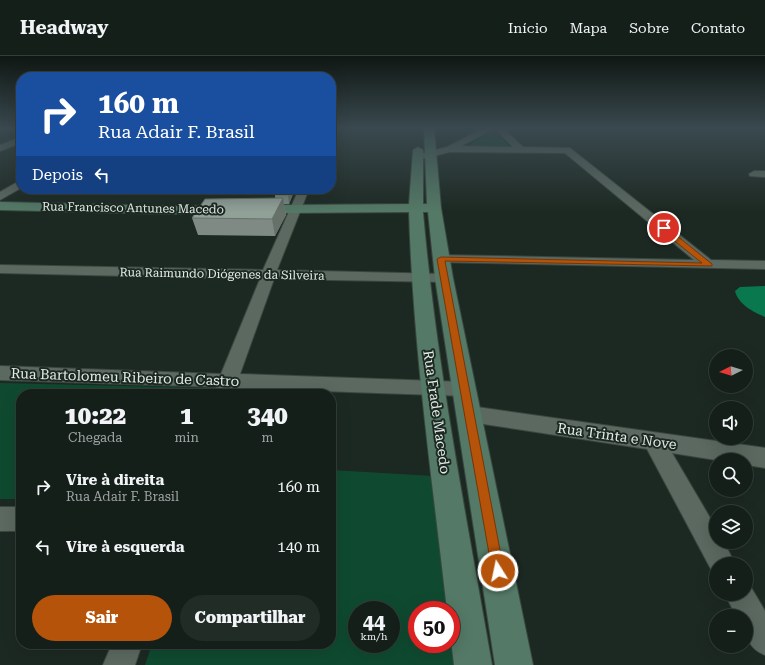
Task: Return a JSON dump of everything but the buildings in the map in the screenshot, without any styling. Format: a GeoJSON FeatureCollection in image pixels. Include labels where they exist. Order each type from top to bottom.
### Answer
{"type":"FeatureCollection","features":[{"type":"Feature","properties":{"kind":"main road","name":"Rua Frade Macedo"},"geometry":{"type":"LineString","coordinates":[[424,156],[434,208],[435,272],[433,387],[473,665]]}},
{"type":"Feature","properties":{"kind":"main road","name":"Rua Frade Macedo"},"geometry":{"type":"LineString","coordinates":[[424,156],[416,208],[435,272],[467,401],[514,665]]}},
{"type":"Feature","properties":{"kind":"main road","name":"Rua Francisco Antunes Macedo"},"geometry":{"type":"LineString","coordinates":[[0,206],[172,210],[434,208]]}},
{"type":"Feature","properties":{"kind":"street"},"geometry":{"type":"LineString","coordinates":[[574,155],[710,265]]}},
{"type":"Feature","properties":{"kind":"street"},"geometry":{"type":"LineString","coordinates":[[754,174],[765,174]]}},
{"type":"Feature","properties":{"kind":"street"},"geometry":{"type":"LineString","coordinates":[[0,197],[16,186]]}},
{"type":"Feature","properties":{"kind":"street"},"geometry":{"type":"LineString","coordinates":[[226,387],[268,276],[302,194]]}},
{"type":"Feature","properties":{"kind":"street","name":"Rua Raimundo Diógenes da Silveira"},"geometry":{"type":"LineString","coordinates":[[0,269],[268,276],[710,265],[765,265]]}},
{"type":"Feature","properties":{"kind":"street","name":"Rua Bartolomeu Ribeiro de Castro"},"geometry":{"type":"LineString","coordinates":[[0,373],[226,387],[433,387],[467,401]]}},
{"type":"Feature","properties":{"kind":"street","name":"Rua Trinta e Nove"},"geometry":{"type":"LineString","coordinates":[[467,401],[653,440],[765,458]]}},
{"type":"Feature","properties":{"kind":"street"},"geometry":{"type":"LineString","coordinates":[[653,440],[718,557]]}},
{"type":"Feature","properties":{"kind":"street"},"geometry":{"type":"LineString","coordinates":[[0,519],[16,519]]}},
{"type":"Feature","properties":{"kind":"street"},"geometry":{"type":"LineString","coordinates":[[743,601],[765,640]]}},
{"type":"Feature","properties":{"kind":"street"},"geometry":{"type":"LineString","coordinates":[[119,665],[125,649]]}},
{"type":"Feature","properties":{"kind":"shaded area"},"geometry":{"type":"Polygon","coordinates":[[[765,286],[765,317],[743,304],[739,300],[735,291],[740,287],[765,286]]]}},
{"type":"Feature","properties":{"kind":"shaded area"},"geometry":{"type":"Polygon","coordinates":[[[0,383],[209,388],[16,389],[16,499],[0,499],[0,383]]]}},
{"type":"Feature","properties":{"kind":"shaded area"},"geometry":{"type":"Polygon","coordinates":[[[336,470],[433,476],[451,601],[408,601],[408,653],[458,653],[460,665],[145,665],[150,649],[336,649],[336,470]]]}},
{"type":"Feature","properties":{"kind":"route"},"geometry":{"type":"LineString","coordinates":[[498,571],[441,259],[710,265],[664,228]]}}]}
